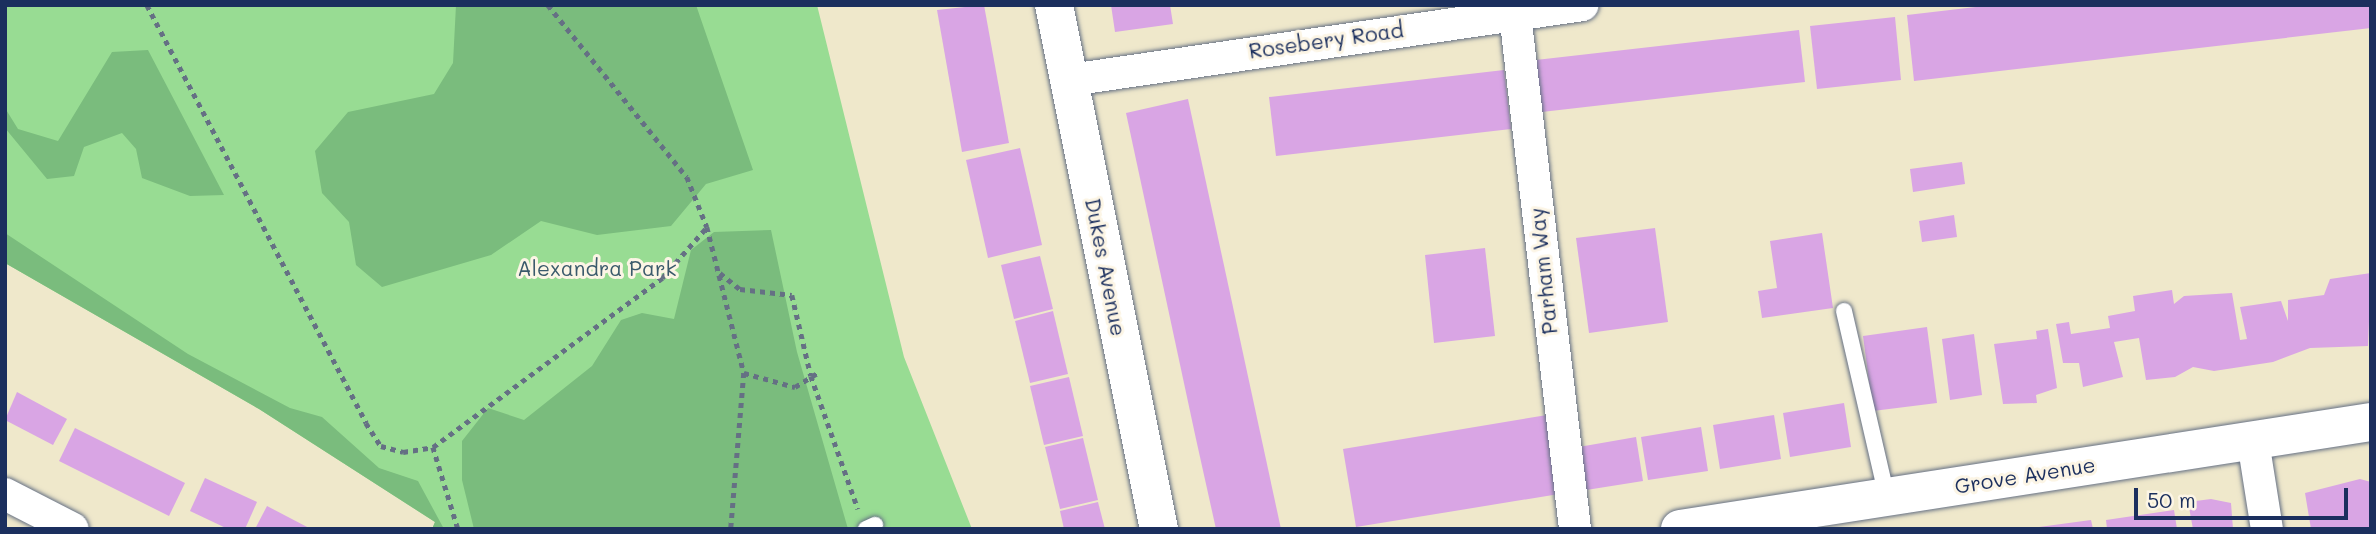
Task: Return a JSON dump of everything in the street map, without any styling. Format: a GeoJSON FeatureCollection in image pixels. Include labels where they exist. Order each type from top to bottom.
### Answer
{"type":"FeatureCollection","features":[{"type":"Feature","properties":{"kind":"street","name":"Dukes Avenue"},"geometry":{"type":"LineString","coordinates":[[1054,5],[1159,529]]}},
{"type":"Feature","properties":{"kind":"street","name":"Rosebery Road"},"geometry":{"type":"LineString","coordinates":[[1070,80],[1480,11],[1515,13],[1583,5]]}},
{"type":"Feature","properties":{"kind":"street","name":"Parham Way"},"geometry":{"type":"LineString","coordinates":[[1515,13],[1575,529]]}},
{"type":"Feature","properties":{"kind":"street","name":"Grove Avenue"},"geometry":{"type":"LineString","coordinates":[[1680,529],[2371,422]]}},
{"type":"Feature","properties":{"kind":"street"},"geometry":{"type":"LineString","coordinates":[[2253,441],[2267,529]]}},
{"type":"Feature","properties":{"kind":"street"},"geometry":{"type":"LineString","coordinates":[[5,494],[73,529]]}},
{"type":"Feature","properties":{"kind":"lane"},"geometry":{"type":"LineString","coordinates":[[1844,311],[1886,497]]}},
{"type":"Feature","properties":{"kind":"path"},"geometry":{"type":"LineString","coordinates":[[148,5],[366,423],[381,446],[402,452],[432,447],[662,278],[708,226]]}},
{"type":"Feature","properties":{"kind":"path"},"geometry":{"type":"LineString","coordinates":[[548,5],[687,177],[708,226],[744,373],[731,529]]}},
{"type":"Feature","properties":{"kind":"path"},"geometry":{"type":"LineString","coordinates":[[719,272],[740,289],[792,296],[811,376],[870,527]]}},
{"type":"Feature","properties":{"kind":"path"},"geometry":{"type":"LineString","coordinates":[[744,373],[795,387],[819,372]]}},
{"type":"Feature","properties":{"kind":"path"},"geometry":{"type":"LineString","coordinates":[[432,447],[458,529]]}},
{"type":"Feature","properties":{"kind":"green space","name":"Alexandra Park"},"geometry":{"type":"Polygon","coordinates":[[[5,5],[817,5],[904,357],[972,529],[432,529],[435,522],[259,409],[5,263],[5,5]]]}},
{"type":"Feature","properties":{"kind":"green space"},"geometry":{"type":"Polygon","coordinates":[[[456,5],[696,5],[753,170],[706,184],[671,226],[597,235],[541,221],[491,255],[382,287],[356,265],[349,222],[322,193],[315,151],[348,112],[434,94],[453,63],[456,5]]]}},
{"type":"Feature","properties":{"kind":"green space"},"geometry":{"type":"Polygon","coordinates":[[[148,50],[224,195],[190,196],[142,178],[136,149],[122,133],[84,147],[74,176],[47,179],[5,128],[5,108],[18,129],[58,141],[112,52],[148,50]]]}},
{"type":"Feature","properties":{"kind":"green space"},"geometry":{"type":"Polygon","coordinates":[[[771,230],[797,352],[848,529],[474,529],[462,480],[462,441],[488,408],[524,420],[592,366],[621,320],[642,313],[674,319],[691,250],[714,232],[771,230]]]}},
{"type":"Feature","properties":{"kind":"green space"},"geometry":{"type":"Polygon","coordinates":[[[5,233],[188,354],[290,408],[322,417],[379,468],[418,481],[444,529],[432,529],[435,522],[259,409],[5,263],[5,233]]]}},
{"type":"Feature","properties":{"kind":"building"},"geometry":{"type":"Polygon","coordinates":[[[984,5],[1009,143],[962,152],[937,10],[984,5]]]}},
{"type":"Feature","properties":{"kind":"building"},"geometry":{"type":"Polygon","coordinates":[[[1111,5],[1170,5],[1173,24],[1115,32],[1111,5]]]}},
{"type":"Feature","properties":{"kind":"building"},"geometry":{"type":"Polygon","coordinates":[[[1993,5],[2371,5],[2371,28],[1914,81],[1907,15],[1993,5]]]}},
{"type":"Feature","properties":{"kind":"building"},"geometry":{"type":"Polygon","coordinates":[[[1895,17],[1901,80],[1817,89],[1810,26],[1895,17]]]}},
{"type":"Feature","properties":{"kind":"building"},"geometry":{"type":"Polygon","coordinates":[[[1799,30],[1805,82],[1533,113],[1527,61],[1799,30]]]}},
{"type":"Feature","properties":{"kind":"building"},"geometry":{"type":"Polygon","coordinates":[[[1504,70],[1511,129],[1276,156],[1269,97],[1504,70]]]}},
{"type":"Feature","properties":{"kind":"building"},"geometry":{"type":"Polygon","coordinates":[[[1188,99],[1281,529],[1216,529],[1196,439],[1126,113],[1188,99]]]}},
{"type":"Feature","properties":{"kind":"building"},"geometry":{"type":"Polygon","coordinates":[[[1020,148],[1042,245],[988,258],[966,160],[1020,148]]]}},
{"type":"Feature","properties":{"kind":"building"},"geometry":{"type":"Polygon","coordinates":[[[1962,162],[1965,184],[1913,192],[1910,169],[1962,162]]]}},
{"type":"Feature","properties":{"kind":"building"},"geometry":{"type":"Polygon","coordinates":[[[1954,215],[1957,237],[1922,242],[1919,221],[1954,215]]]}},
{"type":"Feature","properties":{"kind":"building"},"geometry":{"type":"Polygon","coordinates":[[[1655,228],[1668,322],[1589,333],[1576,238],[1655,228]]]}},
{"type":"Feature","properties":{"kind":"building"},"geometry":{"type":"Polygon","coordinates":[[[1822,233],[1833,308],[1762,318],[1758,291],[1777,288],[1770,241],[1822,233]]]}},
{"type":"Feature","properties":{"kind":"building"},"geometry":{"type":"Polygon","coordinates":[[[1485,248],[1495,336],[1434,343],[1425,255],[1485,248]]]}},
{"type":"Feature","properties":{"kind":"building"},"geometry":{"type":"Polygon","coordinates":[[[1040,256],[1053,309],[1014,319],[1001,265],[1040,256]]]}},
{"type":"Feature","properties":{"kind":"building"},"geometry":{"type":"Polygon","coordinates":[[[2371,273],[2368,346],[2310,348],[2273,362],[2214,371],[2193,367],[2175,377],[2146,380],[2139,338],[2114,342],[2123,377],[2083,387],[2079,363],[2063,363],[2056,324],[2069,322],[2071,334],[2110,328],[2108,316],[2135,311],[2133,296],[2172,290],[2174,304],[2184,296],[2232,293],[2240,340],[2247,339],[2240,307],[2281,301],[2288,321],[2288,300],[2324,295],[2330,279],[2371,273]]]}},
{"type":"Feature","properties":{"kind":"building"},"geometry":{"type":"Polygon","coordinates":[[[1053,311],[1068,374],[1030,383],[1015,321],[1053,311]]]}},
{"type":"Feature","properties":{"kind":"building"},"geometry":{"type":"Polygon","coordinates":[[[1927,327],[1937,403],[1873,411],[1863,336],[1927,327]]]}},
{"type":"Feature","properties":{"kind":"building"},"geometry":{"type":"Polygon","coordinates":[[[2048,329],[2057,388],[2036,395],[2037,403],[2003,404],[1994,344],[2037,339],[2036,331],[2048,329]]]}},
{"type":"Feature","properties":{"kind":"building"},"geometry":{"type":"Polygon","coordinates":[[[1974,334],[1982,395],[1950,400],[1942,339],[1974,334]]]}},
{"type":"Feature","properties":{"kind":"building"},"geometry":{"type":"Polygon","coordinates":[[[1069,377],[1083,436],[1044,445],[1030,386],[1069,377]]]}},
{"type":"Feature","properties":{"kind":"building"},"geometry":{"type":"Polygon","coordinates":[[[17,392],[67,419],[53,445],[5,420],[17,392]]]}},
{"type":"Feature","properties":{"kind":"building"},"geometry":{"type":"Polygon","coordinates":[[[1844,403],[1851,447],[1790,457],[1783,413],[1844,403]]]}},
{"type":"Feature","properties":{"kind":"building"},"geometry":{"type":"Polygon","coordinates":[[[1547,415],[1559,494],[1356,527],[1343,449],[1547,415]]]}},
{"type":"Feature","properties":{"kind":"building"},"geometry":{"type":"Polygon","coordinates":[[[1774,415],[1781,459],[1720,469],[1713,425],[1774,415]]]}},
{"type":"Feature","properties":{"kind":"building"},"geometry":{"type":"Polygon","coordinates":[[[1701,427],[1708,471],[1648,480],[1641,437],[1701,427]]]}},
{"type":"Feature","properties":{"kind":"building"},"geometry":{"type":"Polygon","coordinates":[[[75,428],[185,483],[169,516],[59,461],[75,428]]]}},
{"type":"Feature","properties":{"kind":"building"},"geometry":{"type":"Polygon","coordinates":[[[1636,437],[1643,481],[1580,491],[1573,448],[1636,437]]]}},
{"type":"Feature","properties":{"kind":"building"},"geometry":{"type":"Polygon","coordinates":[[[1083,438],[1098,500],[1060,509],[1045,447],[1083,438]]]}},
{"type":"Feature","properties":{"kind":"building"},"geometry":{"type":"Polygon","coordinates":[[[205,478],[257,502],[245,529],[228,529],[190,511],[205,478]]]}},
{"type":"Feature","properties":{"kind":"building"},"geometry":{"type":"Polygon","coordinates":[[[2360,479],[2371,482],[2371,528],[2311,529],[2305,493],[2360,479]]]}},
{"type":"Feature","properties":{"kind":"building"},"geometry":{"type":"Polygon","coordinates":[[[2211,499],[2231,503],[2233,529],[2193,529],[2188,502],[2211,499]]]}},
{"type":"Feature","properties":{"kind":"building"},"geometry":{"type":"Polygon","coordinates":[[[1098,502],[1105,529],[1064,529],[1060,511],[1098,502]]]}},
{"type":"Feature","properties":{"kind":"building"},"geometry":{"type":"Polygon","coordinates":[[[267,506],[311,529],[255,529],[267,506]]]}},
{"type":"Feature","properties":{"kind":"building"},"geometry":{"type":"Polygon","coordinates":[[[2174,510],[2177,529],[2107,529],[2106,520],[2174,510]]]}},
{"type":"Feature","properties":{"kind":"building"},"geometry":{"type":"Polygon","coordinates":[[[2091,520],[2093,529],[2039,529],[2039,527],[2091,520]]]}}]}
